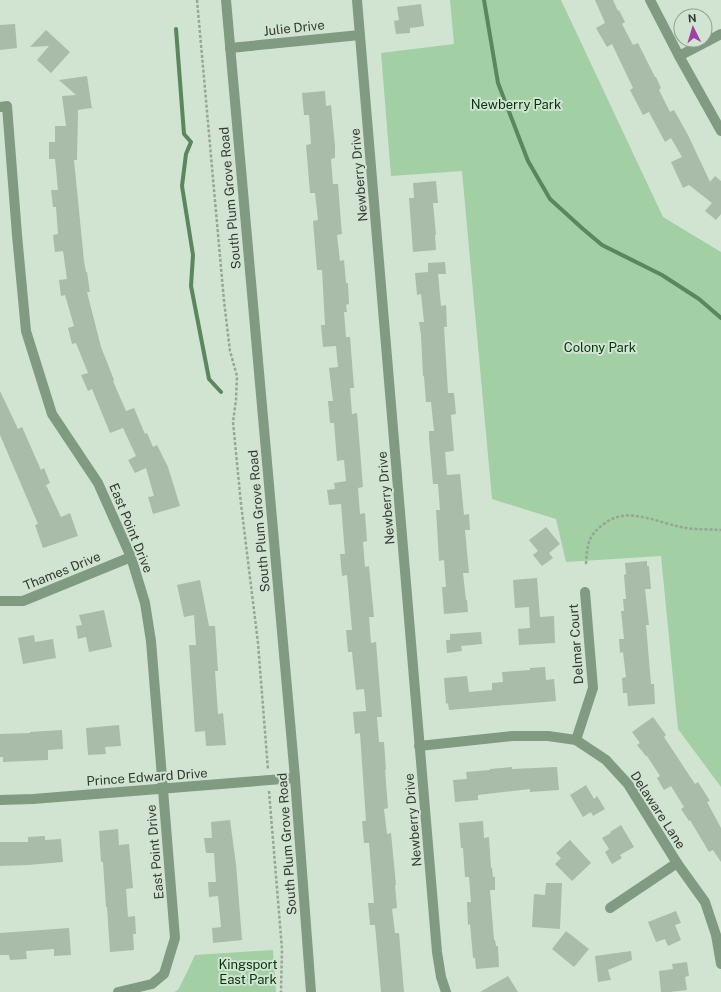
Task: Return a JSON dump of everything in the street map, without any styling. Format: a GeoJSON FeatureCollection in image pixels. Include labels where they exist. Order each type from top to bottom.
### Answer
{"type":"FeatureCollection","features":[{"type":"Feature","properties":{"kind":"street","name":"South Plum Grove Road"},"geometry":{"type":"LineString","coordinates":[[226,0],[296,778],[311,992]]}},
{"type":"Feature","properties":{"kind":"street","name":"Newberry Drive"},"geometry":{"type":"LineString","coordinates":[[357,0],[437,952],[441,977],[446,992]]}},
{"type":"Feature","properties":{"kind":"street"},"geometry":{"type":"LineString","coordinates":[[650,0],[721,131]]}},
{"type":"Feature","properties":{"kind":"street"},"geometry":{"type":"LineString","coordinates":[[679,56],[721,34]]}},
{"type":"Feature","properties":{"kind":"street","name":"Julie Drive"},"geometry":{"type":"LineString","coordinates":[[230,48],[360,35]]}},
{"type":"Feature","properties":{"kind":"street","name":"East Point Drive"},"geometry":{"type":"LineString","coordinates":[[4,106],[26,331],[52,414],[98,483],[131,557],[146,603],[149,626],[175,938],[164,974],[152,984],[118,992]]}},
{"type":"Feature","properties":{"kind":"street","name":"Thames Drive"},"geometry":{"type":"LineString","coordinates":[[0,601],[23,601],[131,557]]}},
{"type":"Feature","properties":{"kind":"street","name":"Delmar Court"},"geometry":{"type":"LineString","coordinates":[[576,740],[593,688],[585,592]]}},
{"type":"Feature","properties":{"kind":"street","name":"Delaware Lane"},"geometry":{"type":"LineString","coordinates":[[419,746],[513,736],[548,736],[576,740],[606,760],[628,784],[677,863],[705,902],[716,935],[721,964]]}},
{"type":"Feature","properties":{"kind":"street","name":"Prince Edward Drive"},"geometry":{"type":"LineString","coordinates":[[0,800],[33,799],[296,778]]}},
{"type":"Feature","properties":{"kind":"street"},"geometry":{"type":"LineString","coordinates":[[610,908],[677,863]]}},
{"type":"Feature","properties":{"kind":"path"},"geometry":{"type":"LineString","coordinates":[[197,0],[224,301],[230,351],[237,376],[233,422],[241,504],[258,644],[282,949],[280,992]]}},
{"type":"Feature","properties":{"kind":"path"},"geometry":{"type":"LineString","coordinates":[[586,564],[587,549],[591,537],[612,519],[623,516],[634,515],[683,528],[721,530]]}},
{"type":"Feature","properties":{"kind":"green space","name":"Colony Park"},"geometry":{"type":"Polygon","coordinates":[[[450,0],[561,0],[663,217],[721,252],[721,787],[678,729],[661,556],[566,562],[556,519],[492,499],[462,171],[391,176],[381,53],[454,44],[450,0]]]}},
{"type":"Feature","properties":{"kind":"green space","name":"Kingsport East Park"},"geometry":{"type":"Polygon","coordinates":[[[273,950],[276,992],[174,992],[178,990],[195,955],[273,950]]]}},
{"type":"Feature","properties":{"kind":"building"},"geometry":{"type":"Polygon","coordinates":[[[595,0],[613,0],[625,22],[622,24],[633,45],[638,43],[656,77],[661,88],[659,90],[670,112],[674,110],[688,135],[710,182],[715,176],[721,181],[721,214],[716,220],[705,211],[712,203],[689,185],[683,188],[671,162],[682,157],[671,138],[665,142],[649,112],[643,115],[630,90],[633,88],[612,44],[607,47],[596,28],[605,23],[595,0]]]}},
{"type":"Feature","properties":{"kind":"building"},"geometry":{"type":"Polygon","coordinates":[[[421,4],[424,26],[410,28],[410,33],[396,34],[394,21],[399,20],[397,7],[421,4]]]}},
{"type":"Feature","properties":{"kind":"building"},"geometry":{"type":"Polygon","coordinates":[[[15,24],[17,48],[0,50],[0,25],[15,24]]]}},
{"type":"Feature","properties":{"kind":"building"},"geometry":{"type":"Polygon","coordinates":[[[46,30],[70,52],[51,73],[37,60],[49,46],[30,47],[46,30]]]}},
{"type":"Feature","properties":{"kind":"building"},"geometry":{"type":"Polygon","coordinates":[[[87,76],[92,109],[78,110],[77,160],[74,160],[84,261],[90,292],[87,292],[101,347],[126,411],[134,408],[145,434],[147,433],[153,447],[157,445],[168,467],[180,506],[153,514],[148,497],[154,496],[146,468],[135,473],[128,460],[136,456],[123,428],[110,433],[92,389],[88,391],[81,375],[88,373],[76,343],[72,344],[68,328],[74,326],[65,295],[61,296],[59,280],[67,279],[63,251],[55,252],[53,235],[58,234],[56,207],[53,207],[51,190],[58,190],[55,159],[49,159],[49,142],[55,142],[55,126],[66,126],[62,96],[76,95],[59,80],[87,76]]]}},
{"type":"Feature","properties":{"kind":"building"},"geometry":{"type":"Polygon","coordinates":[[[325,91],[326,106],[331,105],[335,146],[335,158],[331,159],[333,184],[338,184],[342,234],[337,235],[340,261],[344,260],[346,283],[348,283],[349,304],[346,305],[347,312],[344,312],[346,337],[350,337],[354,388],[350,388],[352,414],[357,413],[363,487],[358,488],[360,514],[365,513],[367,541],[363,542],[365,567],[369,566],[374,617],[369,617],[371,643],[376,642],[382,717],[377,717],[379,742],[384,742],[386,770],[388,808],[384,809],[387,834],[391,833],[396,885],[397,908],[392,909],[395,933],[399,933],[404,992],[381,992],[375,925],[370,925],[368,903],[374,903],[369,843],[364,843],[362,821],[366,821],[360,733],[355,734],[353,712],[366,711],[364,689],[356,690],[352,652],[348,652],[346,630],[352,630],[347,575],[342,576],[340,554],[345,554],[341,504],[329,505],[327,490],[335,489],[334,483],[346,481],[344,460],[337,461],[334,423],[330,423],[328,401],[333,401],[329,368],[338,367],[336,346],[323,347],[321,325],[325,325],[322,270],[317,270],[313,221],[318,220],[315,193],[310,193],[306,145],[311,144],[309,115],[304,115],[302,93],[325,91]]]}},
{"type":"Feature","properties":{"kind":"building"},"geometry":{"type":"Polygon","coordinates":[[[436,181],[438,203],[433,203],[436,250],[413,252],[409,198],[414,198],[413,183],[436,181]]]}},
{"type":"Feature","properties":{"kind":"building"},"geometry":{"type":"Polygon","coordinates":[[[445,262],[446,274],[438,274],[441,306],[446,305],[447,327],[444,327],[448,393],[454,393],[456,414],[451,415],[454,451],[445,452],[447,475],[460,474],[464,515],[469,514],[470,530],[465,530],[469,573],[463,573],[468,612],[444,614],[442,587],[446,587],[444,560],[439,561],[436,510],[440,510],[438,484],[433,484],[429,438],[429,431],[434,431],[431,402],[426,402],[419,322],[424,322],[421,294],[417,295],[415,273],[428,272],[428,263],[445,262]]]}},
{"type":"Feature","properties":{"kind":"building"},"geometry":{"type":"Polygon","coordinates":[[[0,391],[18,429],[22,427],[41,470],[44,468],[50,483],[46,485],[61,517],[70,513],[78,536],[43,548],[35,525],[38,524],[0,435],[0,391]]]}},
{"type":"Feature","properties":{"kind":"building"},"geometry":{"type":"Polygon","coordinates":[[[546,527],[560,544],[549,553],[553,558],[542,566],[533,555],[538,551],[529,540],[546,527]]]}},
{"type":"Feature","properties":{"kind":"building"},"geometry":{"type":"Polygon","coordinates":[[[647,561],[647,566],[649,566],[651,589],[645,589],[649,625],[646,625],[651,684],[654,684],[655,704],[628,706],[627,693],[623,693],[622,678],[626,677],[623,652],[620,653],[619,639],[624,639],[621,611],[624,611],[623,599],[626,599],[624,575],[626,574],[625,563],[647,561]]]}},
{"type":"Feature","properties":{"kind":"building"},"geometry":{"type":"Polygon","coordinates":[[[537,578],[540,617],[554,616],[555,643],[519,645],[518,629],[530,628],[529,607],[515,608],[513,580],[537,578]]]}},
{"type":"Feature","properties":{"kind":"building"},"geometry":{"type":"Polygon","coordinates":[[[200,580],[209,626],[215,626],[218,671],[215,671],[218,714],[223,713],[226,745],[206,746],[205,731],[195,732],[189,645],[196,645],[194,615],[184,617],[177,585],[200,580]]]}},
{"type":"Feature","properties":{"kind":"building"},"geometry":{"type":"Polygon","coordinates":[[[104,610],[112,647],[89,652],[86,637],[78,639],[76,626],[82,625],[79,615],[104,610]]]}},
{"type":"Feature","properties":{"kind":"building"},"geometry":{"type":"Polygon","coordinates":[[[481,632],[482,644],[461,646],[462,651],[447,653],[446,640],[450,640],[450,634],[481,632]]]}},
{"type":"Feature","properties":{"kind":"building"},"geometry":{"type":"Polygon","coordinates":[[[34,635],[35,642],[53,639],[56,658],[23,664],[18,638],[34,635]]]}},
{"type":"Feature","properties":{"kind":"building"},"geometry":{"type":"Polygon","coordinates":[[[545,667],[546,680],[554,679],[556,701],[449,710],[448,703],[446,704],[444,678],[467,676],[469,692],[492,690],[492,683],[503,682],[502,672],[530,670],[530,668],[545,667]]]}},
{"type":"Feature","properties":{"kind":"building"},"geometry":{"type":"Polygon","coordinates":[[[653,717],[666,735],[664,737],[695,784],[698,782],[710,801],[707,802],[721,828],[721,862],[713,850],[709,852],[690,820],[689,821],[681,809],[684,807],[671,786],[664,790],[657,778],[660,776],[647,756],[637,745],[640,743],[632,732],[653,717]]]}},
{"type":"Feature","properties":{"kind":"building"},"geometry":{"type":"Polygon","coordinates":[[[119,725],[121,746],[105,747],[106,754],[88,755],[86,728],[119,725]]]}},
{"type":"Feature","properties":{"kind":"building"},"geometry":{"type":"Polygon","coordinates":[[[62,730],[63,749],[48,750],[48,760],[3,762],[3,757],[0,757],[0,734],[62,730]]]}},
{"type":"Feature","properties":{"kind":"building"},"geometry":{"type":"Polygon","coordinates":[[[512,767],[512,769],[557,767],[559,790],[530,792],[530,789],[478,795],[478,800],[455,802],[453,780],[467,779],[466,772],[512,767]]]}},
{"type":"Feature","properties":{"kind":"building"},"geometry":{"type":"Polygon","coordinates":[[[586,785],[594,799],[597,796],[605,809],[593,816],[591,812],[583,817],[570,795],[586,785]]]}},
{"type":"Feature","properties":{"kind":"building"},"geometry":{"type":"Polygon","coordinates":[[[230,820],[236,864],[242,940],[213,943],[212,928],[221,927],[218,896],[209,897],[208,882],[216,882],[214,853],[206,853],[204,838],[212,838],[211,822],[230,820]]]}},
{"type":"Feature","properties":{"kind":"building"},"geometry":{"type":"Polygon","coordinates":[[[483,821],[484,838],[489,837],[491,868],[493,877],[495,877],[495,890],[490,890],[494,940],[496,946],[498,946],[499,967],[476,969],[475,958],[473,958],[470,924],[468,925],[467,902],[471,902],[469,877],[465,877],[463,848],[461,848],[459,823],[483,821]]]}},
{"type":"Feature","properties":{"kind":"building"},"geometry":{"type":"Polygon","coordinates":[[[621,825],[634,847],[620,855],[622,858],[612,864],[605,852],[609,849],[602,838],[621,825]]]}},
{"type":"Feature","properties":{"kind":"building"},"geometry":{"type":"Polygon","coordinates":[[[118,829],[119,845],[129,844],[133,888],[126,889],[128,917],[135,916],[136,934],[133,934],[134,950],[110,952],[99,831],[118,829]]]}},
{"type":"Feature","properties":{"kind":"building"},"geometry":{"type":"Polygon","coordinates":[[[45,836],[45,840],[61,839],[63,862],[0,866],[0,842],[28,842],[28,837],[45,836]]]}},
{"type":"Feature","properties":{"kind":"building"},"geometry":{"type":"Polygon","coordinates":[[[570,840],[591,863],[572,881],[555,864],[561,858],[556,853],[570,840]]]}},
{"type":"Feature","properties":{"kind":"building"},"geometry":{"type":"Polygon","coordinates":[[[546,883],[562,883],[560,929],[532,927],[534,894],[545,895],[546,883]]]}},
{"type":"Feature","properties":{"kind":"building"},"geometry":{"type":"Polygon","coordinates":[[[676,911],[681,923],[675,925],[681,940],[668,946],[665,939],[656,942],[648,922],[676,911]]]}},
{"type":"Feature","properties":{"kind":"building"},"geometry":{"type":"Polygon","coordinates":[[[69,928],[71,955],[54,956],[54,949],[26,951],[27,959],[10,960],[9,955],[0,955],[0,933],[69,928]]]}},
{"type":"Feature","properties":{"kind":"building"},"geometry":{"type":"Polygon","coordinates":[[[566,931],[589,949],[574,967],[552,949],[566,931]]]}},
{"type":"Feature","properties":{"kind":"building"},"geometry":{"type":"Polygon","coordinates":[[[631,951],[632,960],[608,970],[611,980],[598,982],[595,956],[631,951]]]}},
{"type":"Feature","properties":{"kind":"building"},"geometry":{"type":"Polygon","coordinates":[[[687,962],[689,976],[685,977],[687,990],[661,992],[659,971],[673,969],[672,964],[687,962]]]}},
{"type":"Feature","properties":{"kind":"building"},"geometry":{"type":"Polygon","coordinates":[[[508,976],[518,992],[480,992],[508,976]]]}},
{"type":"Feature","properties":{"kind":"waterway"},"geometry":{"type":"LineString","coordinates":[[484,0],[498,83],[528,161],[550,199],[602,245],[662,275],[699,299],[721,318]]}},
{"type":"Feature","properties":{"kind":"waterway"},"geometry":{"type":"LineString","coordinates":[[176,29],[184,134],[191,142],[186,154],[182,186],[193,255],[191,286],[209,379],[221,392]]}},
{"type":"Feature","properties":{"kind":"park label","name":"Newberry Park"},"geometry":{"type":"Point","coordinates":[516,104]}}]}
